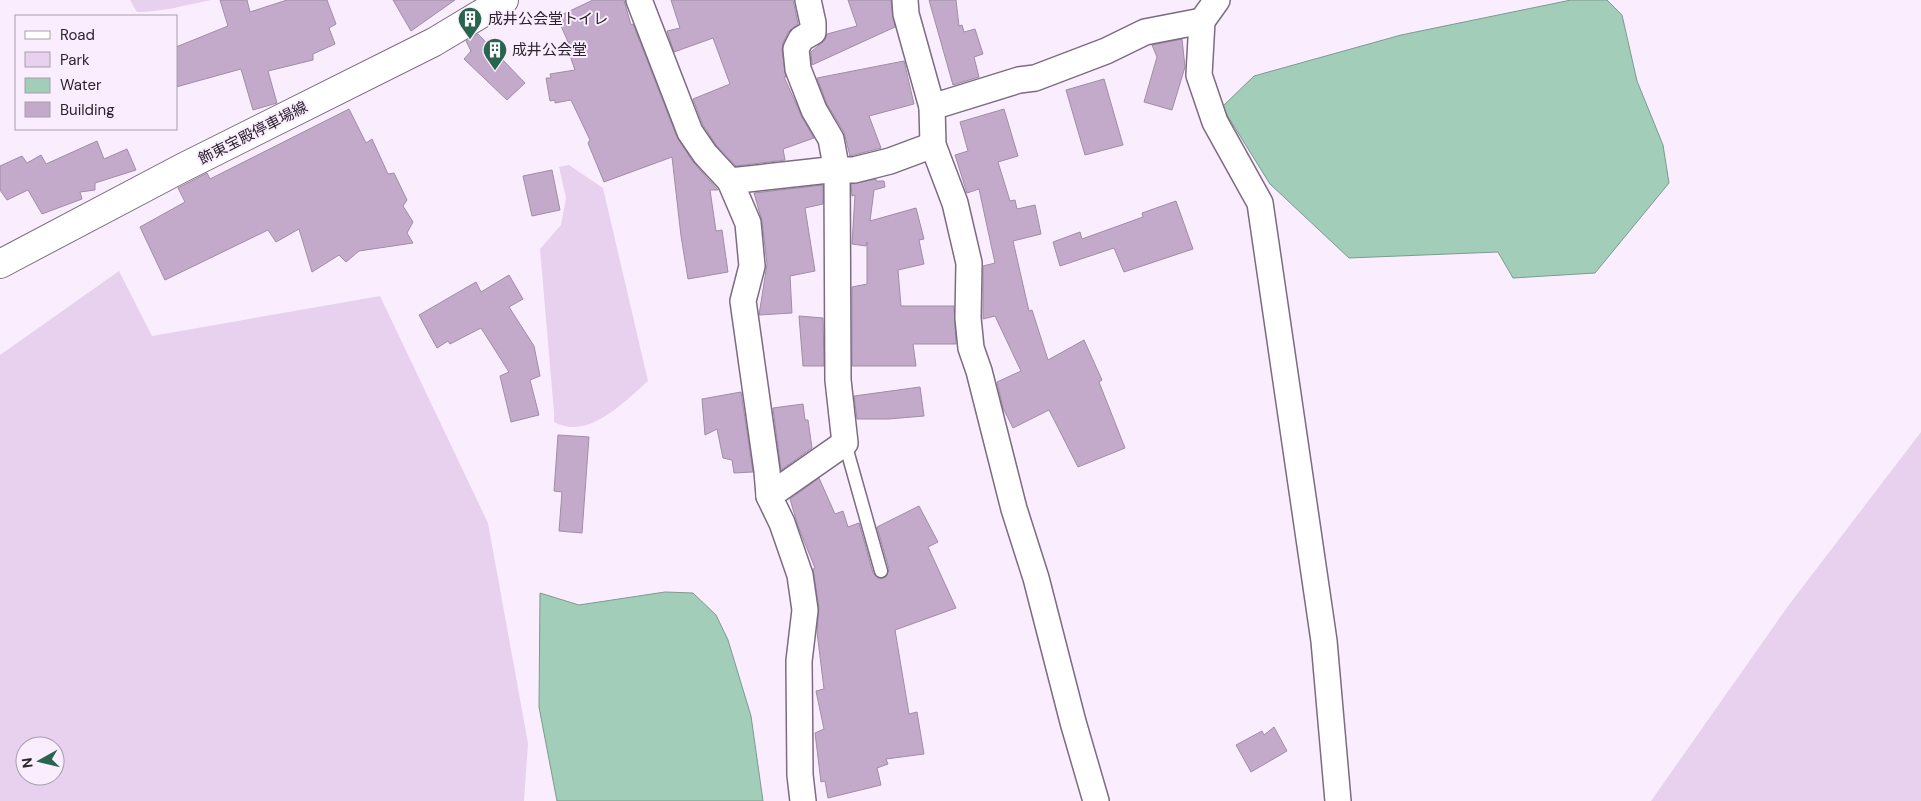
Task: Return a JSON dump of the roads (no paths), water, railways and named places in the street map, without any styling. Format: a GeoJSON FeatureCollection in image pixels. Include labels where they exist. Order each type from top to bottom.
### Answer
{"type":"FeatureCollection","features":[{"type":"Feature","properties":{"kind":"main road","name":"飾東宝殿停車場線"},"geometry":{"type":"LineString","coordinates":[[0,264],[182,168],[434,42],[496,2]]}},
{"type":"Feature","properties":{"kind":"street"},"geometry":{"type":"LineString","coordinates":[[638,0],[690,132],[705,154],[730,181],[748,223],[752,266],[743,300],[769,496],[782,523],[800,575],[804,610],[799,662],[800,775],[803,801]]}},
{"type":"Feature","properties":{"kind":"street"},"geometry":{"type":"LineString","coordinates":[[769,496],[845,444],[838,380],[837,171],[831,139],[814,110],[798,69],[796,49],[801,39],[814,32],[814,23],[808,0]]}},
{"type":"Feature","properties":{"kind":"street"},"geometry":{"type":"LineString","coordinates":[[905,0],[906,14],[932,107],[934,145],[955,203],[969,263],[968,328],[971,348],[1096,801]]}},
{"type":"Feature","properties":{"kind":"street"},"geometry":{"type":"LineString","coordinates":[[1217,0],[1202,21],[1199,75],[1215,122],[1260,203],[1324,641],[1338,801]]}},
{"type":"Feature","properties":{"kind":"street"},"geometry":{"type":"LineString","coordinates":[[932,107],[1019,80],[1035,78],[1106,51],[1145,32],[1202,21]]}},
{"type":"Feature","properties":{"kind":"street"},"geometry":{"type":"LineString","coordinates":[[730,181],[829,170],[854,170],[890,161],[934,145]]}},
{"type":"Feature","properties":{"kind":"lane"},"geometry":{"type":"LineString","coordinates":[[845,444],[881,571]]}},
{"type":"Feature","properties":{"kind":"water"},"geometry":{"type":"Polygon","coordinates":[[[1571,0],[1607,0],[1622,15],[1637,81],[1663,145],[1669,183],[1595,273],[1513,278],[1498,252],[1349,258],[1270,184],[1222,107],[1254,76],[1401,35],[1571,0]]]}},
{"type":"Feature","properties":{"kind":"water"},"geometry":{"type":"Polygon","coordinates":[[[665,592],[693,593],[716,615],[728,640],[751,716],[763,801],[557,801],[539,707],[540,593],[579,605],[665,592]]]}},
{"type":"Feature","properties":{"kind":"place","name":"成井公会堂トイレ"},"geometry":{"type":"Point","coordinates":[470,40]}},
{"type":"Feature","properties":{"kind":"place","name":"成井公会堂"},"geometry":{"type":"Point","coordinates":[495,71]}}]}
